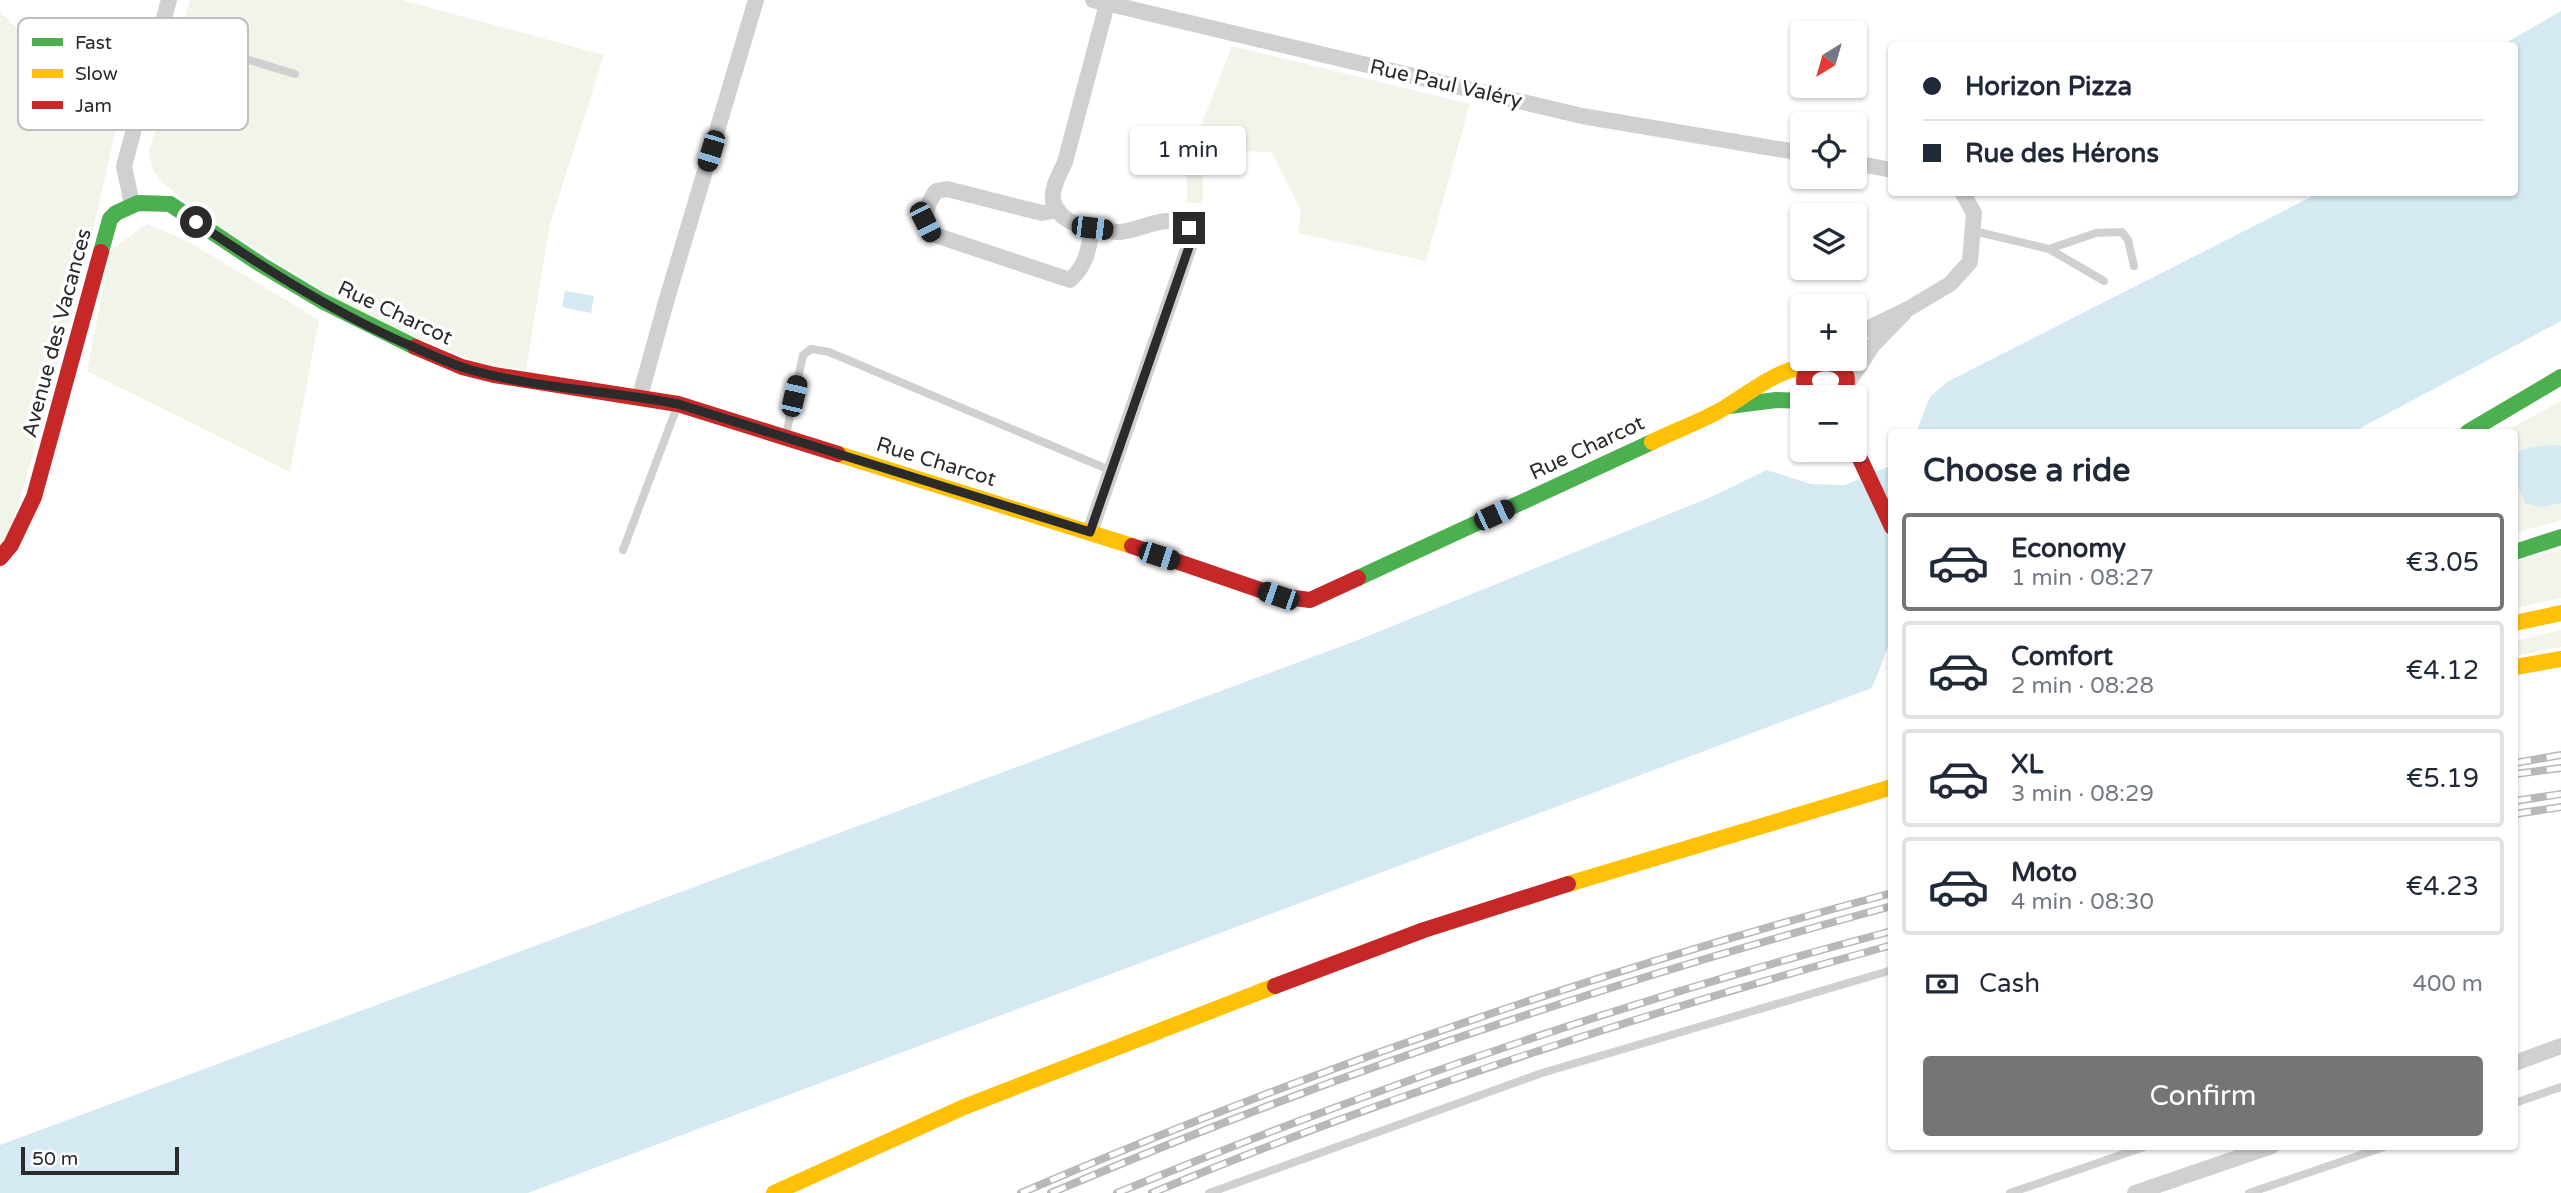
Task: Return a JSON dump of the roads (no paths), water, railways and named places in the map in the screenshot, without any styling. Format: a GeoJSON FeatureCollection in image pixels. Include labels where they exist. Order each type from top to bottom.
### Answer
{"type":"FeatureCollection","features":[{"type":"Feature","properties":{"kind":"street"},"geometry":{"type":"LineString","coordinates":[[164,18],[169,0]]}},
{"type":"Feature","properties":{"kind":"street"},"geometry":{"type":"LineString","coordinates":[[640,396],[756,0]]}},
{"type":"Feature","properties":{"kind":"street"},"geometry":{"type":"LineString","coordinates":[[1090,532],[1189,247],[1189,228],[1181,222],[1170,220],[1119,232],[1092,228],[1063,217],[1053,201],[1065,162],[1100,2]]}},
{"type":"Feature","properties":{"kind":"street","name":"Rue Paul Valéry"},"geometry":{"type":"LineString","coordinates":[[1100,2],[1582,116],[1790,151]]}},
{"type":"Feature","properties":{"kind":"street"},"geometry":{"type":"LineString","coordinates":[[131,204],[124,166],[134,130]]}},
{"type":"Feature","properties":{"kind":"street"},"geometry":{"type":"LineString","coordinates":[[1867,165],[1888,169]]}},
{"type":"Feature","properties":{"kind":"street"},"geometry":{"type":"LineString","coordinates":[[1058,210],[1042,213],[947,189],[936,191],[925,208],[925,222],[932,234],[1070,280],[1081,271],[1092,228]]}},
{"type":"Feature","properties":{"kind":"street"},"geometry":{"type":"LineString","coordinates":[[1867,329],[1950,284],[1970,262],[1974,213],[1964,196]]}},
{"type":"Feature","properties":{"kind":"street","name":"Rue Charcot"},"geometry":{"type":"LineString","coordinates":[[131,204],[153,201],[170,204],[256,262],[332,308],[396,340],[466,368],[522,382],[640,396],[678,404],[1090,532],[1278,596],[1310,600],[1726,407],[1746,392],[1790,370]]}},
{"type":"Feature","properties":{"kind":"street","name":"Avenue des Vacances"},"geometry":{"type":"LineString","coordinates":[[0,558],[11,545],[34,497],[110,219],[131,204]]}},
{"type":"Feature","properties":{"kind":"street"},"geometry":{"type":"LineString","coordinates":[[1849,385],[1873,345],[1908,309]]}},
{"type":"Feature","properties":{"kind":"street"},"geometry":{"type":"LineString","coordinates":[[2473,429],[2561,377]]}},
{"type":"Feature","properties":{"kind":"street","name":"Rue Charcot"},"geometry":{"type":"LineString","coordinates":[[1726,407],[1790,401]]}},
{"type":"Feature","properties":{"kind":"street"},"geometry":{"type":"LineString","coordinates":[[1861,462],[1888,519]]}},
{"type":"Feature","properties":{"kind":"street"},"geometry":{"type":"LineString","coordinates":[[2518,551],[2561,537]]}},
{"type":"Feature","properties":{"kind":"street"},"geometry":{"type":"LineString","coordinates":[[2518,623],[2561,614]]}},
{"type":"Feature","properties":{"kind":"street"},"geometry":{"type":"LineString","coordinates":[[2518,666],[2561,659]]}},
{"type":"Feature","properties":{"kind":"street"},"geometry":{"type":"LineString","coordinates":[[774,1193],[964,1107],[1088,1056],[1424,930],[1615,869],[1888,788]]}},
{"type":"Feature","properties":{"kind":"street"},"geometry":{"type":"LineString","coordinates":[[2518,1062],[2561,1046]]}},
{"type":"Feature","properties":{"kind":"street"},"geometry":{"type":"LineString","coordinates":[[2135,1193],[2260,1150]]}},
{"type":"Feature","properties":{"kind":"lane"},"geometry":{"type":"LineString","coordinates":[[248,60],[295,74]]}},
{"type":"Feature","properties":{"kind":"lane"},"geometry":{"type":"LineString","coordinates":[[1974,232],[2049,249],[2104,281]]}},
{"type":"Feature","properties":{"kind":"lane"},"geometry":{"type":"LineString","coordinates":[[2049,249],[2096,233],[2122,232],[2128,240],[2134,266]]}},
{"type":"Feature","properties":{"kind":"lane"},"geometry":{"type":"LineString","coordinates":[[785,438],[803,355],[811,349],[829,352],[1112,471]]}},
{"type":"Feature","properties":{"kind":"lane"},"geometry":{"type":"LineString","coordinates":[[623,550],[678,404]]}},
{"type":"Feature","properties":{"kind":"lane"},"geometry":{"type":"LineString","coordinates":[[1209,1193],[1542,1073],[1888,971]]}},
{"type":"Feature","properties":{"kind":"lane"},"geometry":{"type":"LineString","coordinates":[[2518,1102],[2561,1087]]}},
{"type":"Feature","properties":{"kind":"lane"},"geometry":{"type":"LineString","coordinates":[[2010,1193],[2135,1150]]}},
{"type":"Feature","properties":{"kind":"lane"},"geometry":{"type":"LineString","coordinates":[[2249,1193],[2375,1150]]}},
{"type":"Feature","properties":{"kind":"water"},"geometry":{"type":"Polygon","coordinates":[[[2561,11],[2561,321],[2359,429],[1917,429],[1930,397],[1947,382],[2313,196],[2518,196],[2518,42],[2507,42],[2561,11]]]}},
{"type":"Feature","properties":{"kind":"water"},"geometry":{"type":"Polygon","coordinates":[[[565,291],[594,296],[591,313],[562,307],[565,291]]]}},
{"type":"Feature","properties":{"kind":"water"},"geometry":{"type":"Polygon","coordinates":[[[2561,446],[2561,503],[2541,507],[2525,503],[2518,488],[2518,452],[2531,447],[2561,446]]]}},
{"type":"Feature","properties":{"kind":"water"},"geometry":{"type":"Polygon","coordinates":[[[1888,467],[1888,647],[1872,688],[528,1193],[0,1193],[0,1145],[1358,640],[1711,497],[1767,470],[1811,484],[1845,485],[1888,467]]]}},
{"type":"Feature","properties":{"kind":"railway"},"geometry":{"type":"LineString","coordinates":[[2518,762],[2561,755]]}},
{"type":"Feature","properties":{"kind":"railway"},"geometry":{"type":"LineString","coordinates":[[2518,774],[2561,768]]}},
{"type":"Feature","properties":{"kind":"railway"},"geometry":{"type":"LineString","coordinates":[[2518,801],[2561,794]]}},
{"type":"Feature","properties":{"kind":"railway"},"geometry":{"type":"LineString","coordinates":[[2518,814],[2561,807]]}},
{"type":"Feature","properties":{"kind":"railway"},"geometry":{"type":"LineString","coordinates":[[1021,1193],[1234,1106],[1451,1027],[1670,956],[1888,894]]}},
{"type":"Feature","properties":{"kind":"railway"},"geometry":{"type":"LineString","coordinates":[[1051,1193],[1257,1110],[1466,1035],[1678,967],[1888,907]]}},
{"type":"Feature","properties":{"kind":"railway"},"geometry":{"type":"LineString","coordinates":[[1117,1193],[1307,1118],[1500,1049],[1695,986],[1888,932]]}},
{"type":"Feature","properties":{"kind":"railway"},"geometry":{"type":"LineString","coordinates":[[1152,1193],[1242,1156],[1518,1057],[1704,999],[1888,946]]}}]}
